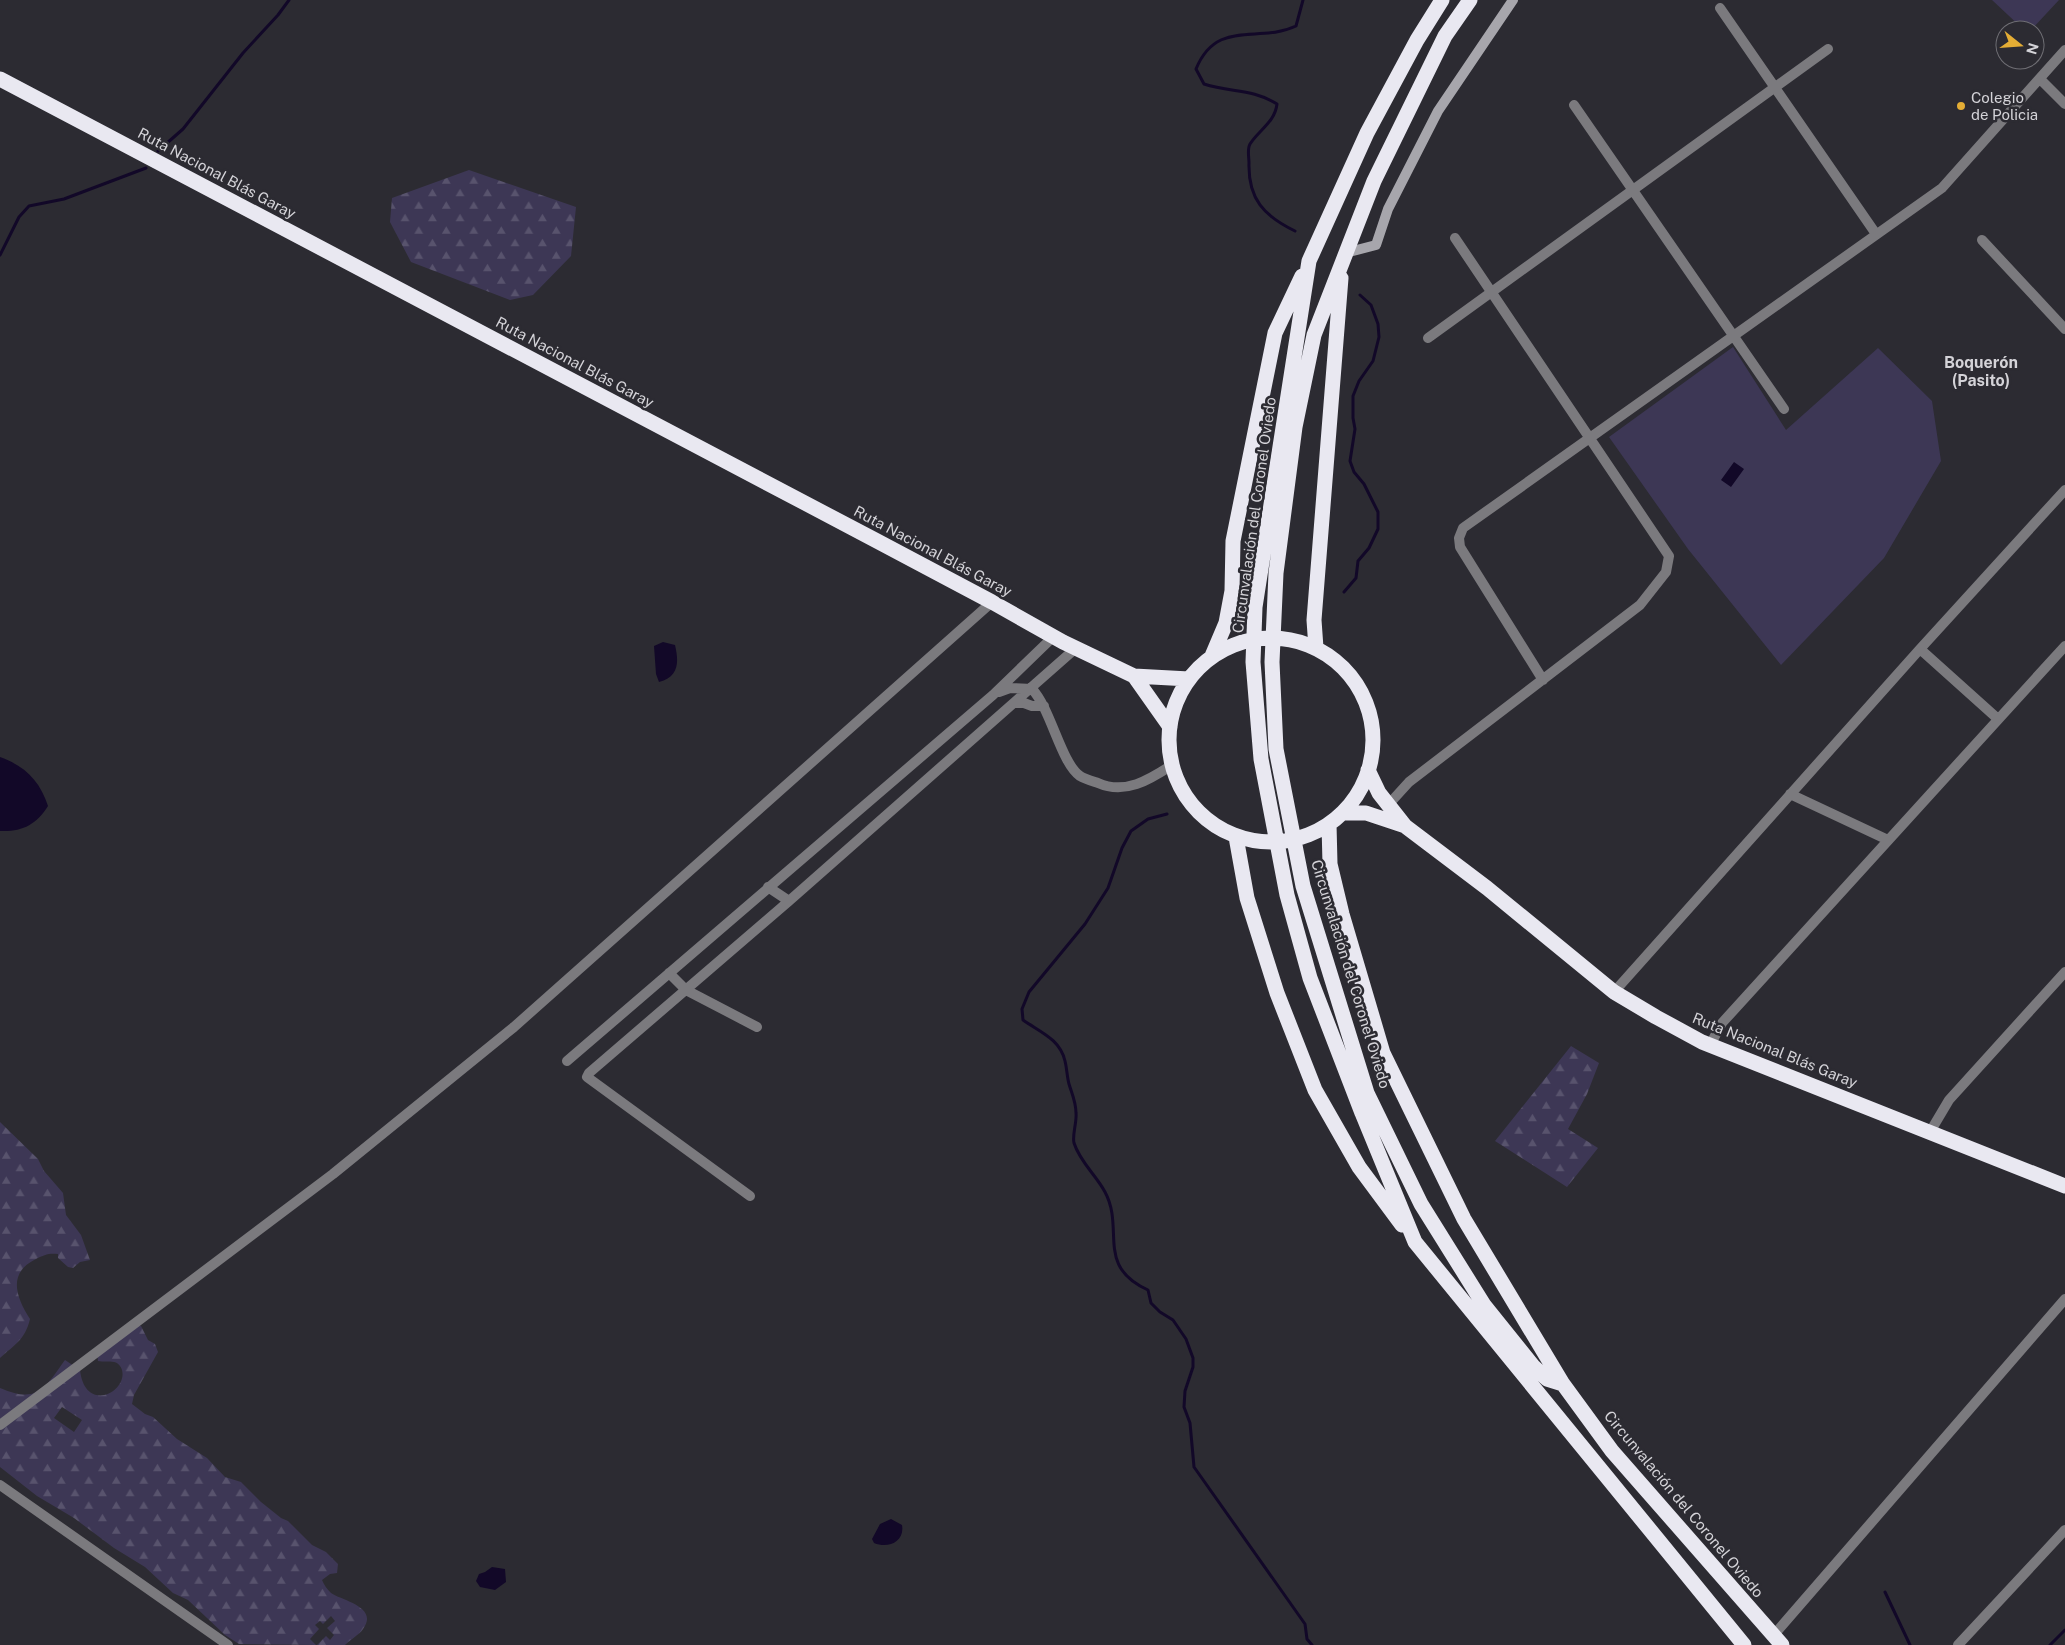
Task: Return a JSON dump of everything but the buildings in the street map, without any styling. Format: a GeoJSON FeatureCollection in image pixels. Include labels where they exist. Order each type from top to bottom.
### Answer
{"type":"FeatureCollection","features":[{"type":"Feature","properties":{"kind":"highway","name":"Circunvalación del Coronel Oviedo"},"geometry":{"type":"LineString","coordinates":[[1442,0],[1417,40],[1367,133],[1309,261],[1255,607],[1253,662],[1261,759],[1275,838],[1287,895],[1310,978],[1362,1113],[1415,1242],[1744,1645]]}},
{"type":"Feature","properties":{"kind":"highway","name":"Circunvalación del Coronel Oviedo"},"geometry":{"type":"LineString","coordinates":[[1470,0],[1445,36],[1374,181],[1314,335],[1295,427],[1276,573],[1272,662],[1276,749],[1303,886],[1367,1092],[1421,1204],[1484,1305],[1534,1366],[1547,1379],[1563,1384],[1612,1451],[1778,1640]]}},
{"type":"Feature","properties":{"kind":"highway","name":"Ruta Nacional Blás Garay"},"geometry":{"type":"LineString","coordinates":[[0,78],[992,602],[1053,637],[1134,676],[1189,679]]}},
{"type":"Feature","properties":{"kind":"highway"},"geometry":{"type":"LineString","coordinates":[[1316,648],[1314,620],[1343,258]]}},
{"type":"Feature","properties":{"kind":"highway"},"geometry":{"type":"LineString","coordinates":[[1212,656],[1226,622],[1232,591],[1233,541],[1275,333],[1309,261]]}},
{"type":"Feature","properties":{"kind":"highway"},"geometry":{"type":"LineString","coordinates":[[1264,638],[1282,638],[1316,648],[1332,658],[1345,670],[1365,700],[1373,734],[1368,770],[1354,800],[1343,813],[1312,834],[1294,840],[1274,843],[1255,842],[1236,837],[1218,828],[1202,816],[1184,793],[1172,765],[1169,746],[1170,726],[1180,694],[1189,679],[1212,656],[1228,647],[1264,638]]}},
{"type":"Feature","properties":{"kind":"highway","name":"Ruta Nacional Blás Garay"},"geometry":{"type":"LineString","coordinates":[[1134,676],[1170,726]]}},
{"type":"Feature","properties":{"kind":"highway","name":"Ruta Nacional Blás Garay"},"geometry":{"type":"LineString","coordinates":[[1368,770],[1380,793],[1405,826],[1487,888],[1614,992],[1656,1017],[1710,1045],[2065,1186]]}},
{"type":"Feature","properties":{"kind":"highway","name":"Ruta Nacional Blás Garay"},"geometry":{"type":"LineString","coordinates":[[1343,813],[1366,813],[1405,826]]}},
{"type":"Feature","properties":{"kind":"highway"},"geometry":{"type":"LineString","coordinates":[[1329,824],[1330,864],[1342,914],[1382,1053],[1464,1219],[1563,1384]]}},
{"type":"Feature","properties":{"kind":"highway"},"geometry":{"type":"LineString","coordinates":[[1236,837],[1247,898],[1274,984],[1315,1090],[1359,1167],[1415,1242]]}},
{"type":"Feature","properties":{"kind":"street"},"geometry":{"type":"LineString","coordinates":[[1343,258],[1376,245],[1388,209],[1438,111],[1513,0]]}},
{"type":"Feature","properties":{"kind":"street"},"geometry":{"type":"LineString","coordinates":[[1720,8],[1876,234]]}},
{"type":"Feature","properties":{"kind":"street"},"geometry":{"type":"LineString","coordinates":[[1428,338],[1828,49]]}},
{"type":"Feature","properties":{"kind":"street"},"geometry":{"type":"LineString","coordinates":[[1543,680],[1460,547],[1459,538],[1463,528],[1942,188],[2065,50]]}},
{"type":"Feature","properties":{"kind":"street"},"geometry":{"type":"LineString","coordinates":[[2040,79],[2065,104]]}},
{"type":"Feature","properties":{"kind":"street"},"geometry":{"type":"LineString","coordinates":[[1574,105],[1784,409]]}},
{"type":"Feature","properties":{"kind":"street"},"geometry":{"type":"LineString","coordinates":[[1389,804],[1409,782],[1640,605],[1666,572],[1669,556],[1454,238]]}},
{"type":"Feature","properties":{"kind":"street"},"geometry":{"type":"LineString","coordinates":[[1982,240],[2065,329]]}},
{"type":"Feature","properties":{"kind":"street"},"geometry":{"type":"LineString","coordinates":[[1614,992],[1920,649],[2065,490]]}},
{"type":"Feature","properties":{"kind":"street"},"geometry":{"type":"LineString","coordinates":[[0,1425],[334,1174],[514,1027],[992,602]]}},
{"type":"Feature","properties":{"kind":"street"},"geometry":{"type":"LineString","coordinates":[[567,1061],[993,695],[1053,637]]}},
{"type":"Feature","properties":{"kind":"street"},"geometry":{"type":"LineString","coordinates":[[1710,1045],[1722,1023],[2065,646]]}},
{"type":"Feature","properties":{"kind":"street"},"geometry":{"type":"LineString","coordinates":[[750,1196],[587,1077],[589,1073],[789,901],[989,724],[1016,703],[1076,648]]}},
{"type":"Feature","properties":{"kind":"street"},"geometry":{"type":"LineString","coordinates":[[1920,649],[1998,719]]}},
{"type":"Feature","properties":{"kind":"street"},"geometry":{"type":"LineString","coordinates":[[993,695],[1010,688],[1032,689]]}},
{"type":"Feature","properties":{"kind":"street"},"geometry":{"type":"LineString","coordinates":[[1032,689],[1044,706],[1065,755],[1079,775],[1110,789],[1144,783],[1172,765]]}},
{"type":"Feature","properties":{"kind":"street"},"geometry":{"type":"LineString","coordinates":[[1016,703],[1044,706]]}},
{"type":"Feature","properties":{"kind":"street"},"geometry":{"type":"LineString","coordinates":[[1790,794],[1888,840]]}},
{"type":"Feature","properties":{"kind":"street"},"geometry":{"type":"LineString","coordinates":[[768,887],[789,901]]}},
{"type":"Feature","properties":{"kind":"street"},"geometry":{"type":"LineString","coordinates":[[1930,1132],[1949,1100],[2065,972]]}},
{"type":"Feature","properties":{"kind":"street"},"geometry":{"type":"LineString","coordinates":[[669,973],[686,990],[757,1028]]}},
{"type":"Feature","properties":{"kind":"street"},"geometry":{"type":"LineString","coordinates":[[1778,1640],[2065,1299]]}},
{"type":"Feature","properties":{"kind":"street"},"geometry":{"type":"LineString","coordinates":[[0,1485],[228,1645]]}},
{"type":"Feature","properties":{"kind":"street"},"geometry":{"type":"LineString","coordinates":[[1958,1645],[2065,1530]]}},
{"type":"Feature","properties":{"kind":"green space"},"geometry":{"type":"Polygon","coordinates":[[[1992,0],[2059,0],[2040,20],[2013,20],[1992,0]]]}},
{"type":"Feature","properties":{"kind":"green space"},"geometry":{"type":"Polygon","coordinates":[[[469,170],[576,207],[571,256],[533,295],[510,300],[411,262],[390,222],[392,198],[469,170]]]}},
{"type":"Feature","properties":{"kind":"green space"},"geometry":{"type":"Polygon","coordinates":[[[1733,347],[1786,430],[1878,348],[1932,401],[1941,461],[1884,558],[1781,665],[1688,549],[1609,437],[1733,347]]]}},
{"type":"Feature","properties":{"kind":"green space"},"geometry":{"type":"Polygon","coordinates":[[[1571,1046],[1599,1063],[1587,1094],[1568,1129],[1598,1148],[1567,1187],[1495,1141],[1571,1046]]]}},
{"type":"Feature","properties":{"kind":"green space"},"geometry":{"type":"Polygon","coordinates":[[[0,1122],[38,1159],[44,1171],[63,1193],[66,1215],[81,1235],[90,1260],[80,1262],[73,1268],[68,1267],[58,1258],[58,1254],[49,1254],[36,1259],[21,1271],[18,1278],[18,1294],[30,1319],[22,1337],[0,1358],[0,1122]]]}},
{"type":"Feature","properties":{"kind":"green space"},"geometry":{"type":"Polygon","coordinates":[[[133,1325],[141,1326],[148,1340],[155,1344],[158,1352],[134,1395],[132,1404],[145,1414],[153,1417],[177,1439],[207,1458],[225,1477],[241,1482],[261,1502],[281,1518],[288,1521],[312,1545],[326,1552],[338,1564],[337,1573],[330,1574],[322,1580],[331,1593],[363,1610],[367,1621],[359,1633],[345,1645],[317,1645],[326,1636],[330,1640],[334,1635],[327,1628],[335,1621],[331,1616],[323,1624],[320,1621],[315,1625],[319,1629],[310,1639],[316,1645],[239,1644],[225,1635],[188,1600],[173,1593],[145,1567],[114,1548],[74,1518],[37,1496],[0,1467],[0,1388],[13,1393],[23,1394],[32,1394],[39,1391],[65,1360],[80,1370],[83,1384],[90,1392],[97,1395],[105,1395],[119,1385],[122,1378],[122,1370],[118,1363],[98,1361],[97,1353],[133,1325]],[[62,1407],[54,1418],[74,1432],[82,1420],[62,1407]]]}},
{"type":"Feature","properties":{"kind":"shaded area"},"geometry":{"type":"Polygon","coordinates":[[[1734,462],[1744,469],[1731,487],[1721,480],[1734,462]]]}},
{"type":"Feature","properties":{"kind":"shaded area"},"geometry":{"type":"Polygon","coordinates":[[[663,642],[675,645],[677,663],[674,673],[666,680],[659,682],[656,674],[654,646],[663,642]]]}},
{"type":"Feature","properties":{"kind":"shaded area"},"geometry":{"type":"Polygon","coordinates":[[[0,757],[17,765],[36,782],[48,806],[39,818],[22,829],[0,831],[0,757]]]}},
{"type":"Feature","properties":{"kind":"shaded area"},"geometry":{"type":"Polygon","coordinates":[[[891,1519],[902,1525],[901,1536],[894,1543],[879,1545],[874,1543],[872,1539],[880,1524],[891,1519]]]}},
{"type":"Feature","properties":{"kind":"shaded area"},"geometry":{"type":"Polygon","coordinates":[[[492,1567],[505,1569],[506,1582],[495,1590],[480,1587],[476,1581],[479,1574],[492,1567]]]}},
{"type":"Feature","properties":{"kind":"waterway"},"geometry":{"type":"LineString","coordinates":[[158,151],[183,129],[243,53],[278,15],[289,0]]}},
{"type":"Feature","properties":{"kind":"waterway"},"geometry":{"type":"LineString","coordinates":[[1295,231],[1275,219],[1260,205],[1251,187],[1249,176],[1249,146],[1270,121],[1277,104],[1259,95],[1204,84],[1196,69],[1205,53],[1215,43],[1240,35],[1282,31],[1296,26],[1303,0]]}},
{"type":"Feature","properties":{"kind":"waterway"},"geometry":{"type":"LineString","coordinates":[[0,255],[19,217],[29,206],[64,199],[146,168]]}},
{"type":"Feature","properties":{"kind":"waterway"},"geometry":{"type":"LineString","coordinates":[[1344,592],[1356,578],[1358,561],[1369,548],[1378,529],[1378,512],[1364,484],[1354,472],[1350,461],[1355,429],[1353,396],[1359,381],[1373,361],[1379,337],[1378,324],[1371,305],[1360,295]]}},
{"type":"Feature","properties":{"kind":"waterway"},"geometry":{"type":"LineString","coordinates":[[1167,814],[1148,819],[1131,831],[1122,848],[1108,888],[1085,924],[1029,992],[1022,1009],[1023,1020],[1054,1042],[1062,1053],[1076,1109],[1074,1143],[1080,1156],[1105,1192],[1113,1220],[1116,1258],[1122,1270],[1132,1280],[1148,1290],[1151,1303],[1160,1312],[1173,1320],[1186,1339],[1193,1358],[1193,1367],[1185,1391],[1184,1407],[1190,1423],[1194,1467],[1305,1624],[1307,1639],[1312,1645]]}},
{"type":"Feature","properties":{"kind":"waterway"},"geometry":{"type":"LineString","coordinates":[[1885,1592],[1910,1645]]}},
{"type":"Feature","properties":{"kind":"waterway"},"geometry":{"type":"LineString","coordinates":[[2050,1645],[2065,1630]]}},
{"type":"Feature","properties":{"kind":"place","name":"Colegio de Policia"},"geometry":{"type":"Point","coordinates":[1961,106]}},
{"type":"Feature","properties":{"kind":"district","name":"Boquerón (Pasito)"},"geometry":{"type":"Point","coordinates":[1981,371]}}]}
